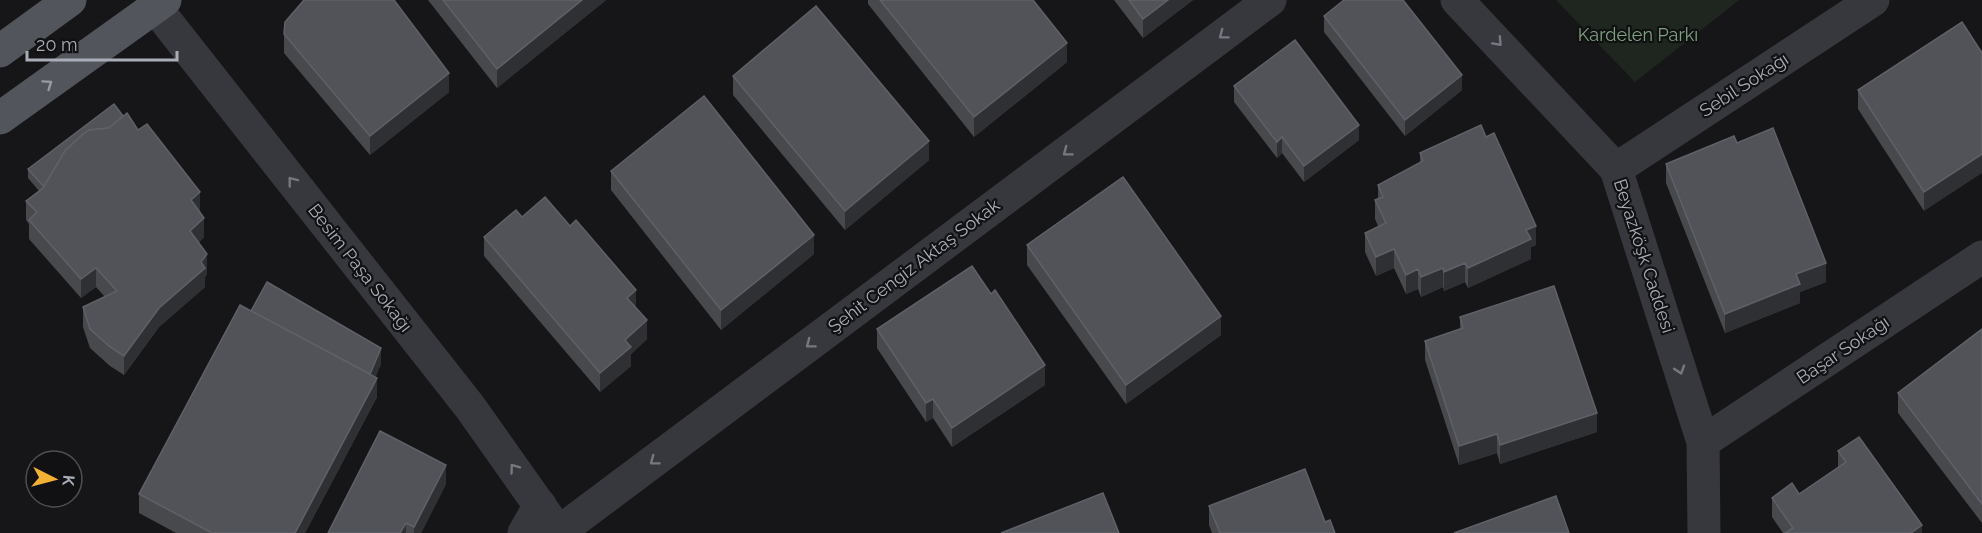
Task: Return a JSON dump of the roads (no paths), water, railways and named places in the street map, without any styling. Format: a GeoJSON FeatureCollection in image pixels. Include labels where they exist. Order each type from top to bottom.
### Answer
{"type":"FeatureCollection","features":[{"type":"Feature","properties":{"kind":"main road"},"geometry":{"type":"LineString","coordinates":[[0,51],[70,0]]}},
{"type":"Feature","properties":{"kind":"main road"},"geometry":{"type":"LineString","coordinates":[[0,118],[156,2]]}},
{"type":"Feature","properties":{"kind":"street","name":"Şehit Cengiz Aktaş Sokak"},"geometry":{"type":"LineString","coordinates":[[559,532],[1270,0]]}},
{"type":"Feature","properties":{"kind":"street","name":"Beyazköşk Caddesi"},"geometry":{"type":"LineString","coordinates":[[1457,0],[1616,169],[1703,442],[1704,533]]}},
{"type":"Feature","properties":{"kind":"street","name":"Sebil Sokağı"},"geometry":{"type":"LineString","coordinates":[[1616,169],[1873,0]]}},
{"type":"Feature","properties":{"kind":"street","name":"Besim Paşa Sokağı"},"geometry":{"type":"LineString","coordinates":[[156,2],[470,407],[559,532]]}},
{"type":"Feature","properties":{"kind":"street","name":"Başar Sokağı"},"geometry":{"type":"LineString","coordinates":[[1703,442],[1982,257]]}},
{"type":"Feature","properties":{"kind":"street"},"geometry":{"type":"LineString","coordinates":[[524,533],[540,505]]}},
{"type":"Feature","properties":{"kind":"park label","name":"Kardelen Parkı"},"geometry":{"type":"Point","coordinates":[1638,35]}}]}
